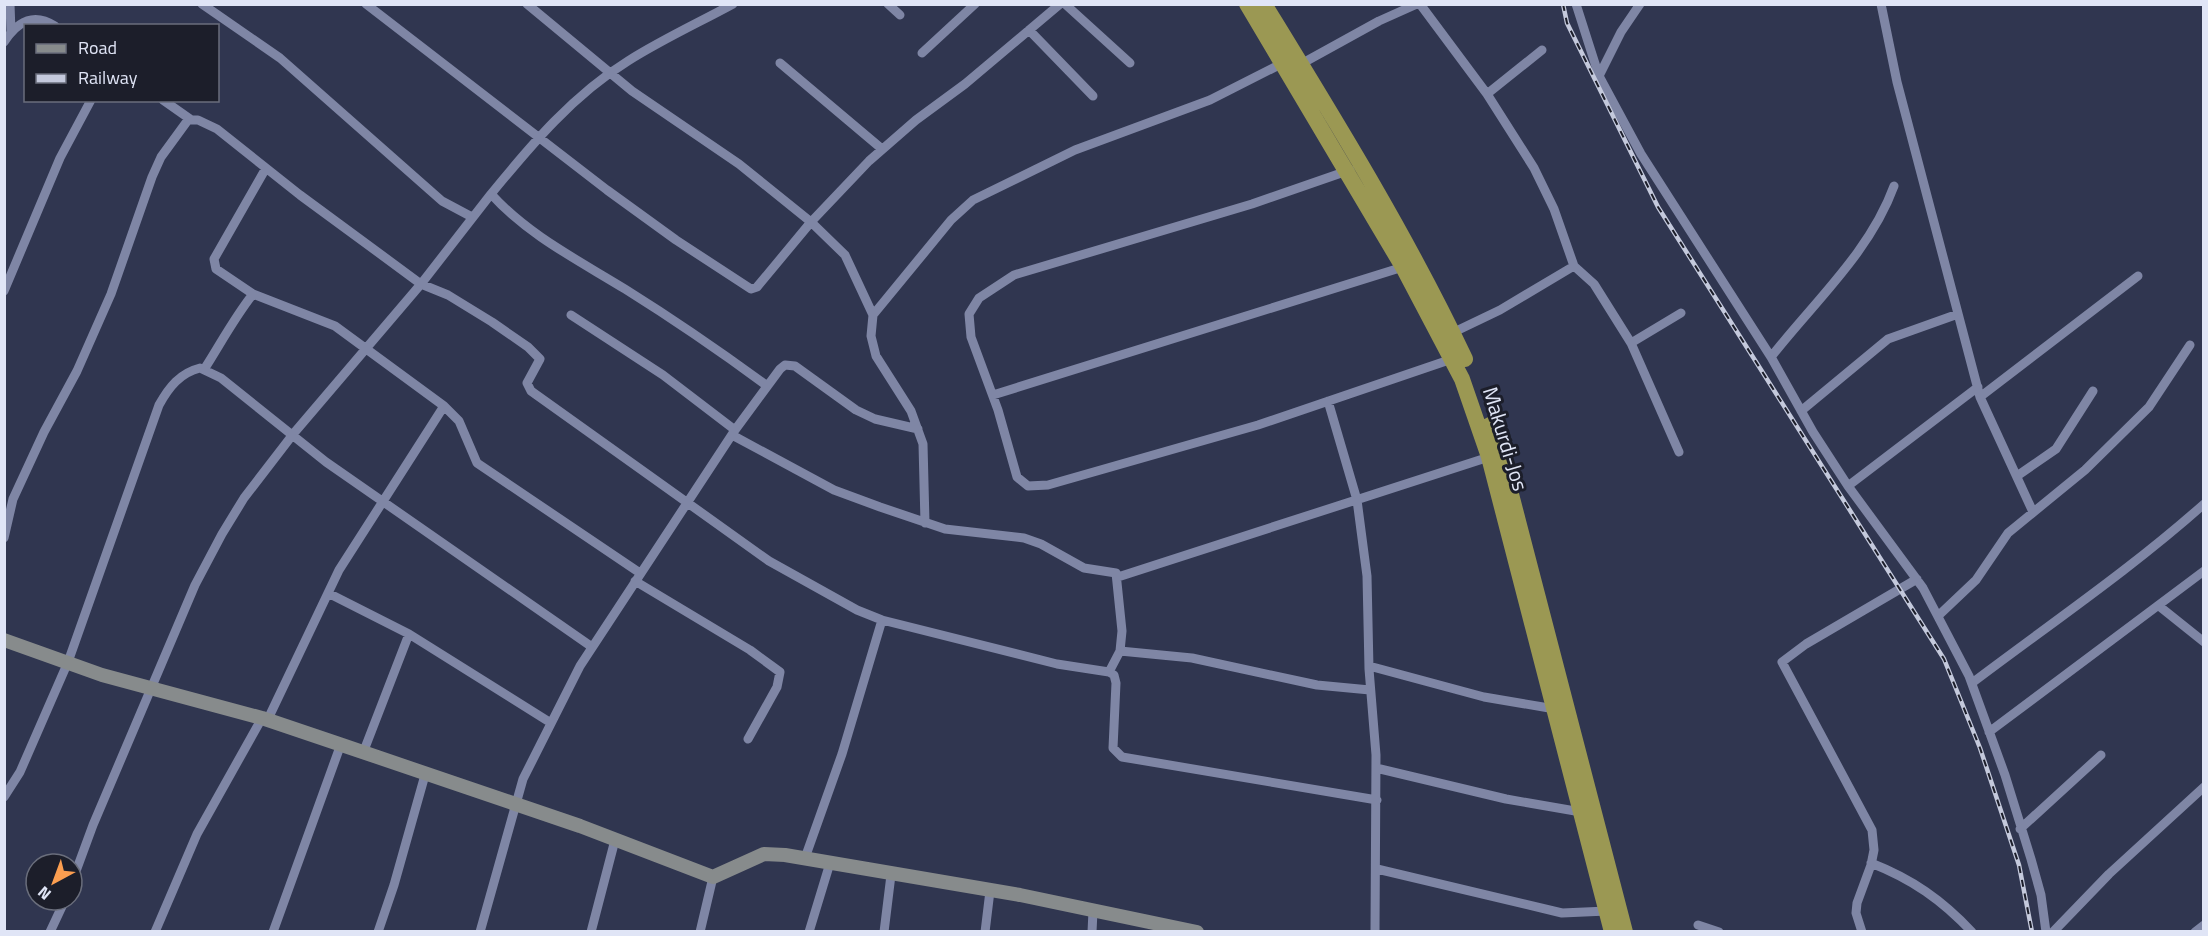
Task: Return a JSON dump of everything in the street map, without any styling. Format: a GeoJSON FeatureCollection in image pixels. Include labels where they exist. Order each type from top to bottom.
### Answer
{"type":"FeatureCollection","features":[{"type":"Feature","properties":{"kind":"highway","name":"Makurdi-Jos"},"geometry":{"type":"LineString","coordinates":[[1247,4],[1353,169],[1452,333],[1473,376],[1500,452],[1625,932]]}},
{"type":"Feature","properties":{"kind":"highway","name":"Makurdi-Jos"},"geometry":{"type":"LineString","coordinates":[[1264,4],[1301,64],[1462,379],[1489,457],[1612,932]]}},
{"type":"Feature","properties":{"kind":"street"},"geometry":{"type":"LineString","coordinates":[[10,4],[10,32]]}},
{"type":"Feature","properties":{"kind":"street"},"geometry":{"type":"LineString","coordinates":[[202,4],[220,14],[287,64],[442,201],[472,218]]}},
{"type":"Feature","properties":{"kind":"street"},"geometry":{"type":"LineString","coordinates":[[220,14],[225,4]]}},
{"type":"Feature","properties":{"kind":"street"},"geometry":{"type":"LineString","coordinates":[[366,4],[676,240],[751,289],[757,287],[811,222],[882,149],[1060,4]]}},
{"type":"Feature","properties":{"kind":"street"},"geometry":{"type":"LineString","coordinates":[[83,852],[195,585],[244,498],[294,433],[422,284],[538,136],[582,95],[636,56],[733,4]]}},
{"type":"Feature","properties":{"kind":"street"},"geometry":{"type":"LineString","coordinates":[[888,4],[900,15]]}},
{"type":"Feature","properties":{"kind":"street"},"geometry":{"type":"LineString","coordinates":[[922,52],[975,4]]}},
{"type":"Feature","properties":{"kind":"street"},"geometry":{"type":"LineString","coordinates":[[1065,4],[1130,63]]}},
{"type":"Feature","properties":{"kind":"street"},"geometry":{"type":"LineString","coordinates":[[1301,64],[1379,21],[1418,4],[1487,94],[1534,168],[1554,209],[1574,266],[1594,284],[1631,343],[1679,452]]}},
{"type":"Feature","properties":{"kind":"street"},"geometry":{"type":"LineString","coordinates":[[1576,4],[1599,76],[1653,174],[1771,357],[1801,411],[1848,486],[1917,579],[1972,682],[2005,775],[2041,895],[2046,932]]}},
{"type":"Feature","properties":{"kind":"street"},"geometry":{"type":"LineString","coordinates":[[1599,76],[1621,32],[1640,4]]}},
{"type":"Feature","properties":{"kind":"street"},"geometry":{"type":"LineString","coordinates":[[1881,4],[1897,82],[1979,392],[2033,512]]}},
{"type":"Feature","properties":{"kind":"street"},"geometry":{"type":"LineString","coordinates":[[532,6],[611,73],[740,164],[811,222],[845,255],[873,315],[871,336],[876,356],[912,411],[918,429],[924,454],[925,523]]}},
{"type":"Feature","properties":{"kind":"street"},"geometry":{"type":"LineString","coordinates":[[4,42],[10,32],[24,21],[33,18],[47,20],[52,24]]}},
{"type":"Feature","properties":{"kind":"street"},"geometry":{"type":"LineString","coordinates":[[1029,30],[1093,96]]}},
{"type":"Feature","properties":{"kind":"street"},"geometry":{"type":"LineString","coordinates":[[1487,94],[1542,50]]}},
{"type":"Feature","properties":{"kind":"street"},"geometry":{"type":"LineString","coordinates":[[780,63],[882,149]]}},
{"type":"Feature","properties":{"kind":"street"},"geometry":{"type":"LineString","coordinates":[[873,315],[951,220],[973,200],[1075,150],[1210,100],[1283,63]]}},
{"type":"Feature","properties":{"kind":"street"},"geometry":{"type":"LineString","coordinates":[[4,291],[60,158],[90,102]]}},
{"type":"Feature","properties":{"kind":"street"},"geometry":{"type":"LineString","coordinates":[[166,102],[190,119],[209,124],[422,284],[448,295],[528,347],[540,359],[527,383],[531,392],[794,577],[882,620],[1057,664],[1109,672],[1114,675],[1116,683],[1113,748],[1122,757],[1377,800]]}},
{"type":"Feature","properties":{"kind":"street"},"geometry":{"type":"LineString","coordinates":[[4,538],[14,499],[44,432],[77,371],[111,294],[152,177],[161,157],[190,119]]}},
{"type":"Feature","properties":{"kind":"street"},"geometry":{"type":"LineString","coordinates":[[266,168],[213,260],[218,272],[253,294],[335,326],[444,406],[459,421],[477,463],[638,577],[780,672],[777,687],[748,739]]}},
{"type":"Feature","properties":{"kind":"street"},"geometry":{"type":"LineString","coordinates":[[1353,169],[1252,204],[1014,275],[979,298],[969,314],[971,337],[993,395],[1017,477],[1028,486],[1036,487],[1258,425],[1452,359]]}},
{"type":"Feature","properties":{"kind":"street"},"geometry":{"type":"LineString","coordinates":[[1771,357],[1871,235],[1885,212],[1894,186]]}},
{"type":"Feature","properties":{"kind":"street"},"geometry":{"type":"LineString","coordinates":[[491,194],[509,214],[538,236],[629,291],[766,385]]}},
{"type":"Feature","properties":{"kind":"street"},"geometry":{"type":"LineString","coordinates":[[1452,333],[1500,310],[1574,266]]}},
{"type":"Feature","properties":{"kind":"street"},"geometry":{"type":"LineString","coordinates":[[993,395],[1403,267]]}},
{"type":"Feature","properties":{"kind":"street"},"geometry":{"type":"LineString","coordinates":[[1848,486],[2138,276]]}},
{"type":"Feature","properties":{"kind":"street"},"geometry":{"type":"LineString","coordinates":[[205,368],[226,335],[229,324],[253,294]]}},
{"type":"Feature","properties":{"kind":"street"},"geometry":{"type":"LineString","coordinates":[[1631,343],[1681,313]]}},
{"type":"Feature","properties":{"kind":"street"},"geometry":{"type":"LineString","coordinates":[[1801,411],[1888,339],[1958,314]]}},
{"type":"Feature","properties":{"kind":"street"},"geometry":{"type":"LineString","coordinates":[[571,315],[663,375],[734,433],[834,490],[945,529],[1024,538],[1041,544],[1084,568],[1112,571],[1118,577],[1122,631],[1120,651],[1109,672]]}},
{"type":"Feature","properties":{"kind":"street"},"geometry":{"type":"LineString","coordinates":[[1938,616],[1961,597],[1976,580],[2008,533],[2085,470],[2149,407],[2190,345]]}},
{"type":"Feature","properties":{"kind":"street"},"geometry":{"type":"LineString","coordinates":[[480,932],[508,838],[514,804],[551,723],[592,647],[766,385],[785,365],[795,366],[843,403],[875,419],[897,422],[918,429]]}},
{"type":"Feature","properties":{"kind":"street"},"geometry":{"type":"LineString","coordinates":[[4,797],[20,772],[68,662],[159,405],[168,389],[194,369],[205,368],[294,433],[326,462],[592,647]]}},
{"type":"Feature","properties":{"kind":"street"},"geometry":{"type":"LineString","coordinates":[[2018,476],[2056,449],[2092,391]]}},
{"type":"Feature","properties":{"kind":"street"},"geometry":{"type":"LineString","coordinates":[[1328,401],[1357,500],[1367,576],[1370,690],[1377,800],[1376,932]]}},
{"type":"Feature","properties":{"kind":"street"},"geometry":{"type":"LineString","coordinates":[[155,932],[197,834],[264,719],[328,593],[444,406]]}},
{"type":"Feature","properties":{"kind":"street"},"geometry":{"type":"LineString","coordinates":[[897,422],[912,411]]}},
{"type":"Feature","properties":{"kind":"street"},"geometry":{"type":"LineString","coordinates":[[1118,577],[1489,457]]}},
{"type":"Feature","properties":{"kind":"street"},"geometry":{"type":"LineString","coordinates":[[1972,682],[2037,632],[2109,584],[2204,504]]}},
{"type":"Feature","properties":{"kind":"street"},"geometry":{"type":"LineString","coordinates":[[1989,732],[2127,626],[2159,606],[2204,571]]}},
{"type":"Feature","properties":{"kind":"street"},"geometry":{"type":"LineString","coordinates":[[1862,932],[1856,913],[1874,850],[1872,830],[1782,662],[1816,638],[1917,579]]}},
{"type":"Feature","properties":{"kind":"street"},"geometry":{"type":"LineString","coordinates":[[328,593],[409,634],[551,723]]}},
{"type":"Feature","properties":{"kind":"street"},"geometry":{"type":"LineString","coordinates":[[2159,606],[2204,642]]}},
{"type":"Feature","properties":{"kind":"street"},"geometry":{"type":"LineString","coordinates":[[805,858],[842,754],[882,620]]}},
{"type":"Feature","properties":{"kind":"street"},"geometry":{"type":"LineString","coordinates":[[363,753],[374,720],[396,674],[409,634]]}},
{"type":"Feature","properties":{"kind":"street"},"geometry":{"type":"LineString","coordinates":[[4,640],[152,688],[264,719],[341,744],[615,840],[713,877],[764,854],[805,858],[1093,910],[1197,932]]}},
{"type":"Feature","properties":{"kind":"street"},"geometry":{"type":"LineString","coordinates":[[1120,651],[1202,660],[1317,685],[1370,690]]}},
{"type":"Feature","properties":{"kind":"street"},"geometry":{"type":"LineString","coordinates":[[1369,666],[1484,697],[1555,709]]}},
{"type":"Feature","properties":{"kind":"street"},"geometry":{"type":"LineString","coordinates":[[273,932],[341,744]]}},
{"type":"Feature","properties":{"kind":"street"},"geometry":{"type":"LineString","coordinates":[[2020,829],[2101,755]]}},
{"type":"Feature","properties":{"kind":"street"},"geometry":{"type":"LineString","coordinates":[[1376,768],[1506,799],[1581,812]]}},
{"type":"Feature","properties":{"kind":"street"},"geometry":{"type":"LineString","coordinates":[[378,932],[394,885],[425,775]]}},
{"type":"Feature","properties":{"kind":"street"},"geometry":{"type":"LineString","coordinates":[[2053,932],[2109,874],[2204,787]]}},
{"type":"Feature","properties":{"kind":"street"},"geometry":{"type":"LineString","coordinates":[[591,932],[615,840]]}},
{"type":"Feature","properties":{"kind":"street"},"geometry":{"type":"LineString","coordinates":[[809,932],[830,863]]}},
{"type":"Feature","properties":{"kind":"street"},"geometry":{"type":"LineString","coordinates":[[1871,864],[1900,874],[1933,894],[1972,932]]}},
{"type":"Feature","properties":{"kind":"street"},"geometry":{"type":"LineString","coordinates":[[1377,869],[1562,913],[1607,911]]}},
{"type":"Feature","properties":{"kind":"street"},"geometry":{"type":"LineString","coordinates":[[884,932],[891,875]]}},
{"type":"Feature","properties":{"kind":"street"},"geometry":{"type":"LineString","coordinates":[[700,932],[713,877]]}},
{"type":"Feature","properties":{"kind":"street"},"geometry":{"type":"LineString","coordinates":[[985,932],[990,891]]}},
{"type":"Feature","properties":{"kind":"street"},"geometry":{"type":"LineString","coordinates":[[1092,932],[1093,910]]}},
{"type":"Feature","properties":{"kind":"street"},"geometry":{"type":"LineString","coordinates":[[50,932],[59,912]]}},
{"type":"Feature","properties":{"kind":"street"},"geometry":{"type":"LineString","coordinates":[[1698,925],[1719,932]]}},
{"type":"Feature","properties":{"kind":"street"},"geometry":{"type":"LineString","coordinates":[[2195,932],[2204,925]]}},
{"type":"Feature","properties":{"kind":"railway"},"geometry":{"type":"LineString","coordinates":[[1563,4],[1567,23],[1658,207],[1944,659],[1980,748],[2019,865],[2032,932]]}}]}
